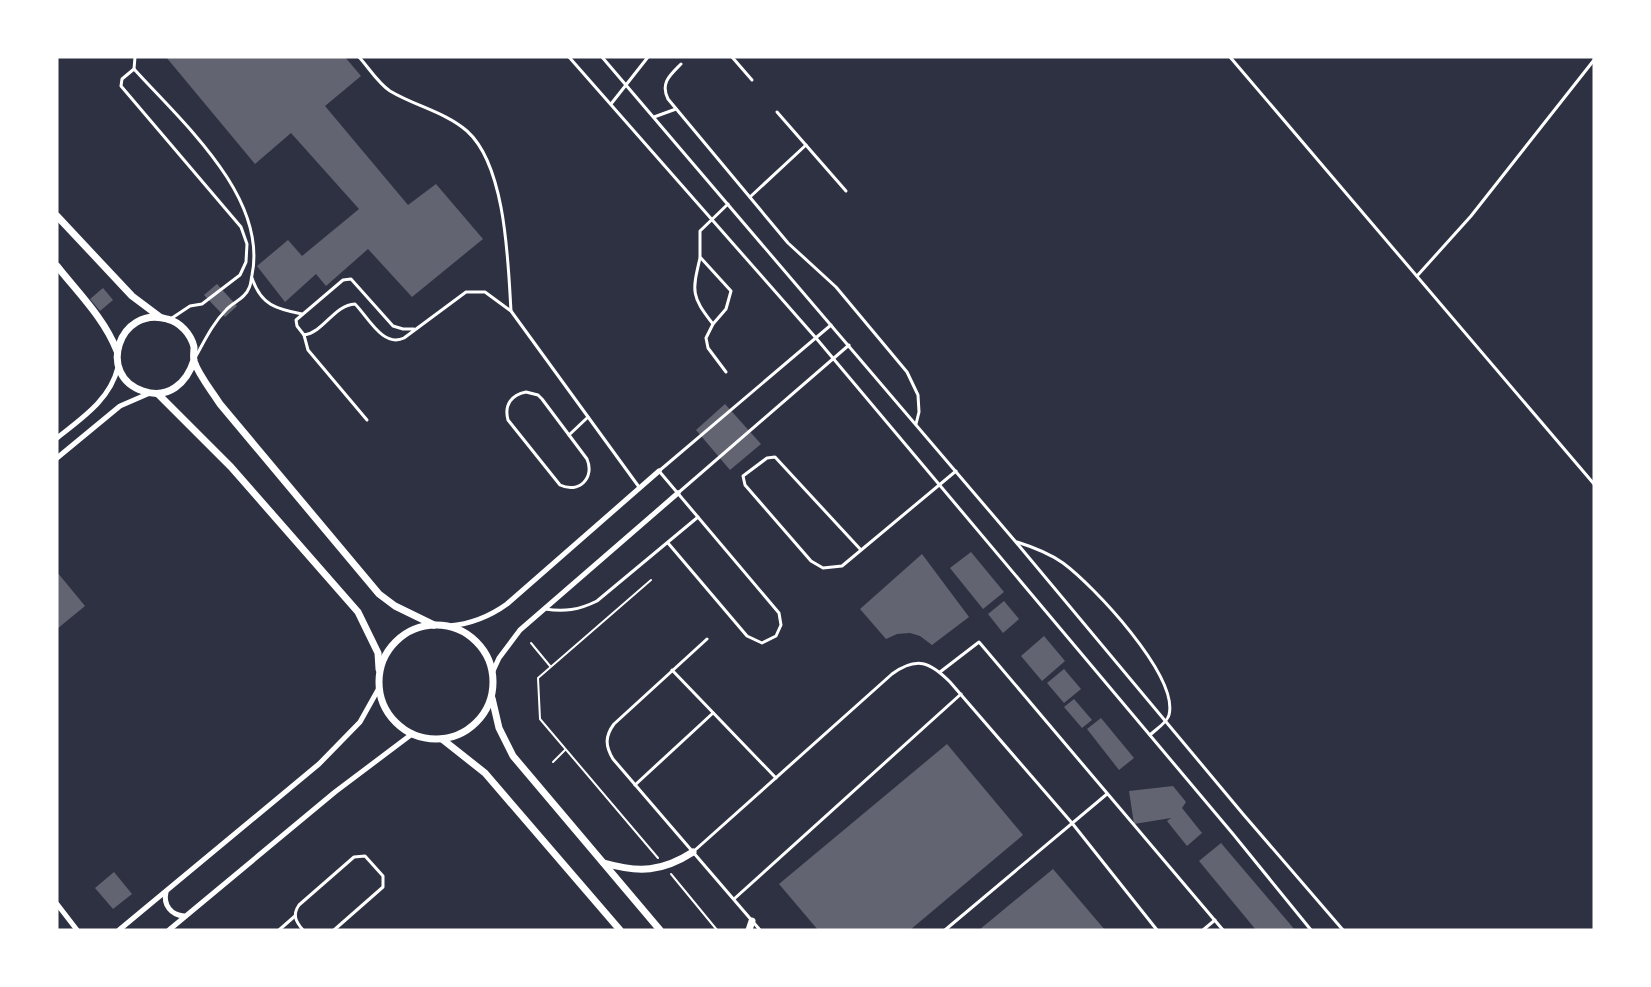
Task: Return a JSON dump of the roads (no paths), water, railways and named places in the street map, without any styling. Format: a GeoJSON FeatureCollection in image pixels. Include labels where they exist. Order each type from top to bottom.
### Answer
{"type":"FeatureCollection","features":[{"type":"Feature","properties":{"kind":"street"},"geometry":{"type":"LineString","coordinates":[[57,216],[132,296],[160,317],[181,326],[189,336],[194,348],[194,360],[190,373],[182,383],[171,391],[154,394],[120,406],[57,458]]}},
{"type":"Feature","properties":{"kind":"street"},"geometry":{"type":"LineString","coordinates":[[57,266],[110,333],[117,351],[118,365],[112,387],[105,397],[57,438]]}},
{"type":"Feature","properties":{"kind":"street"},"geometry":{"type":"LineString","coordinates":[[117,351],[120,339],[131,326],[147,318],[160,317]]}},
{"type":"Feature","properties":{"kind":"street"},"geometry":{"type":"LineString","coordinates":[[194,360],[220,404],[379,594],[395,606],[434,625]]}},
{"type":"Feature","properties":{"kind":"street"},"geometry":{"type":"LineString","coordinates":[[118,365],[130,384],[154,394],[231,467],[358,612],[378,652],[379,688],[382,703],[399,726],[412,734],[426,738],[442,739],[459,735],[473,726],[485,713],[492,698],[493,671],[487,655],[478,642],[465,632],[449,626]]}},
{"type":"Feature","properties":{"kind":"street"},"geometry":{"type":"LineString","coordinates":[[380,671],[384,657],[393,644],[418,627],[465,625],[507,604],[659,471]]}},
{"type":"Feature","properties":{"kind":"street"},"geometry":{"type":"LineString","coordinates":[[493,671],[499,658],[520,630],[678,493]]}},
{"type":"Feature","properties":{"kind":"street"},"geometry":{"type":"LineString","coordinates":[[119,930],[319,764],[360,722],[379,688]]}},
{"type":"Feature","properties":{"kind":"street"},"geometry":{"type":"LineString","coordinates":[[492,698],[499,728],[513,756],[660,930]]}},
{"type":"Feature","properties":{"kind":"street"},"geometry":{"type":"LineString","coordinates":[[169,930],[334,792],[412,734]]}},
{"type":"Feature","properties":{"kind":"street"},"geometry":{"type":"LineString","coordinates":[[442,739],[485,773],[620,930]]}},
{"type":"Feature","properties":{"kind":"street"},"geometry":{"type":"LineString","coordinates":[[603,862],[626,869],[650,870],[672,864],[693,852]]}},
{"type":"Feature","properties":{"kind":"street"},"geometry":{"type":"LineString","coordinates":[[167,891],[168,909],[185,916]]}},
{"type":"Feature","properties":{"kind":"street"},"geometry":{"type":"LineString","coordinates":[[57,904],[77,930]]}},
{"type":"Feature","properties":{"kind":"street"},"geometry":{"type":"LineString","coordinates":[[749,930],[752,921]]}},
{"type":"Feature","properties":{"kind":"lane"},"geometry":{"type":"LineString","coordinates":[[135,57],[134,69],[122,79],[121,86],[241,227],[247,244],[246,262],[240,275],[202,304],[190,306],[170,320]]}},
{"type":"Feature","properties":{"kind":"lane"},"geometry":{"type":"LineString","coordinates":[[359,57],[387,89],[413,104],[436,112],[468,132],[482,150],[497,188],[504,219],[512,311]]}},
{"type":"Feature","properties":{"kind":"lane"},"geometry":{"type":"LineString","coordinates":[[569,57],[816,338],[1311,930]]}},
{"type":"Feature","properties":{"kind":"lane"},"geometry":{"type":"LineString","coordinates":[[602,57],[956,471],[1343,930]]}},
{"type":"Feature","properties":{"kind":"lane"},"geometry":{"type":"LineString","coordinates":[[611,104],[648,57]]}},
{"type":"Feature","properties":{"kind":"lane"},"geometry":{"type":"LineString","coordinates":[[732,57],[752,80]]}},
{"type":"Feature","properties":{"kind":"lane"},"geometry":{"type":"LineString","coordinates":[[1230,57],[1594,484]]}},
{"type":"Feature","properties":{"kind":"lane"},"geometry":{"type":"LineString","coordinates":[[1417,276],[1464,225],[1594,60]]}},
{"type":"Feature","properties":{"kind":"lane"},"geometry":{"type":"LineString","coordinates":[[681,64],[664,86],[666,95],[788,243],[836,287],[907,372],[918,395],[919,412],[916,424]]}},
{"type":"Feature","properties":{"kind":"lane"},"geometry":{"type":"LineString","coordinates":[[134,69],[218,163],[235,190],[252,230],[255,261],[249,290],[227,309],[213,327],[194,360]]}},
{"type":"Feature","properties":{"kind":"lane"},"geometry":{"type":"LineString","coordinates":[[654,117],[676,109]]}},
{"type":"Feature","properties":{"kind":"lane"},"geometry":{"type":"LineString","coordinates":[[777,112],[846,191]]}},
{"type":"Feature","properties":{"kind":"lane"},"geometry":{"type":"LineString","coordinates":[[750,197],[806,146]]}},
{"type":"Feature","properties":{"kind":"lane"},"geometry":{"type":"LineString","coordinates":[[713,324],[697,304],[694,284],[700,257],[700,231],[728,204]]}},
{"type":"Feature","properties":{"kind":"lane"},"geometry":{"type":"LineString","coordinates":[[700,257],[731,291],[726,309],[713,324],[706,338],[708,348],[726,372]]}},
{"type":"Feature","properties":{"kind":"lane"},"geometry":{"type":"LineString","coordinates":[[252,276],[256,291],[268,304],[302,314]]}},
{"type":"Feature","properties":{"kind":"lane"},"geometry":{"type":"LineString","coordinates":[[367,420],[308,350],[304,335],[297,326],[296,320],[343,280],[351,279],[393,326],[403,330],[414,329]]}},
{"type":"Feature","properties":{"kind":"lane"},"geometry":{"type":"LineString","coordinates":[[304,335],[311,334],[349,304],[355,304],[388,340],[396,341],[404,338],[465,292],[485,292],[512,311],[639,488]]}},
{"type":"Feature","properties":{"kind":"lane"},"geometry":{"type":"LineString","coordinates":[[668,543],[747,636],[762,643],[776,636],[781,625],[779,613],[659,471],[831,325]]}},
{"type":"Feature","properties":{"kind":"lane"},"geometry":{"type":"LineString","coordinates":[[678,493],[849,345]]}},
{"type":"Feature","properties":{"kind":"lane"},"geometry":{"type":"LineString","coordinates":[[520,393],[538,395],[569,435],[587,459],[590,471],[582,485],[571,488],[560,485],[510,425],[506,415],[508,404],[520,393]]}},
{"type":"Feature","properties":{"kind":"lane"},"geometry":{"type":"LineString","coordinates":[[569,435],[588,417]]}},
{"type":"Feature","properties":{"kind":"lane"},"geometry":{"type":"LineString","coordinates":[[861,550],[775,457],[767,459],[743,476],[745,485],[811,561],[823,568],[842,566],[956,471]]}},
{"type":"Feature","properties":{"kind":"lane"},"geometry":{"type":"LineString","coordinates":[[545,609],[577,609],[597,602],[698,517]]}},
{"type":"Feature","properties":{"kind":"lane"},"geometry":{"type":"LineString","coordinates":[[1015,541],[1048,554],[1073,571],[1141,644],[1165,688],[1170,713],[1166,721],[1150,735]]}},
{"type":"Feature","properties":{"kind":"lane"},"geometry":{"type":"LineString","coordinates":[[706,639],[614,724],[607,737],[607,745],[613,759],[760,930]]}},
{"type":"Feature","properties":{"kind":"lane"},"geometry":{"type":"LineString","coordinates":[[940,672],[979,642],[1223,930]]}},
{"type":"Feature","properties":{"kind":"lane"},"geometry":{"type":"LineString","coordinates":[[693,852],[892,674],[906,664],[924,663],[940,672],[961,694],[1072,823],[1158,930]]}},
{"type":"Feature","properties":{"kind":"lane"},"geometry":{"type":"LineString","coordinates":[[672,670],[776,778]]}},
{"type":"Feature","properties":{"kind":"lane"},"geometry":{"type":"LineString","coordinates":[[734,899],[961,694]]}},
{"type":"Feature","properties":{"kind":"lane"},"geometry":{"type":"LineString","coordinates":[[635,785],[713,713]]}},
{"type":"Feature","properties":{"kind":"lane"},"geometry":{"type":"LineString","coordinates":[[945,930],[1107,794]]}},
{"type":"Feature","properties":{"kind":"lane"},"geometry":{"type":"LineString","coordinates":[[303,930],[295,916],[298,905],[354,857],[365,856],[383,876],[383,887],[334,930]]}},
{"type":"Feature","properties":{"kind":"lane"},"geometry":{"type":"LineString","coordinates":[[279,930],[295,916]]}},
{"type":"Feature","properties":{"kind":"lane"},"geometry":{"type":"LineString","coordinates":[[1203,930],[1215,920]]}}]}
